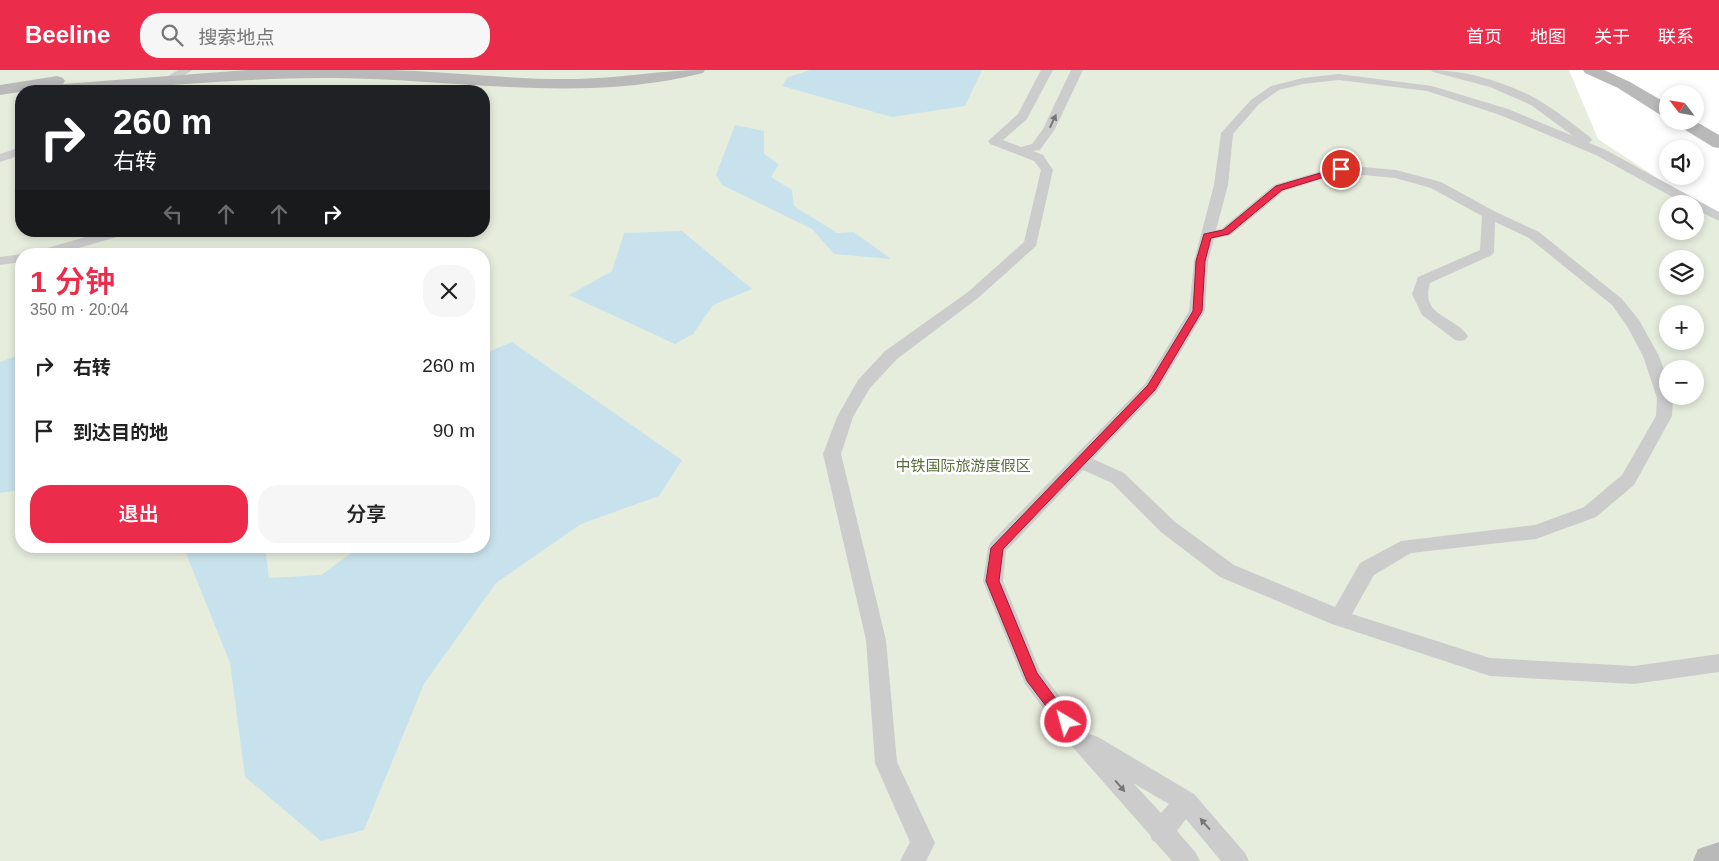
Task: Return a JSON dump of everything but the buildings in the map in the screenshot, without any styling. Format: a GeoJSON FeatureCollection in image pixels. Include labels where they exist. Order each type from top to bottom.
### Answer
{"type":"FeatureCollection","features":[{"type":"Feature","properties":{"kind":"street"},"geometry":{"type":"LineString","coordinates":[[81,85],[187,70]]}},
{"type":"Feature","properties":{"kind":"street"},"geometry":{"type":"LineString","coordinates":[[464,70],[542,76],[596,76],[657,70]]}},
{"type":"Feature","properties":{"kind":"street"},"geometry":{"type":"LineString","coordinates":[[26,85],[171,72],[376,74],[488,83],[573,85],[627,82],[672,76],[697,70]]}},
{"type":"Feature","properties":{"kind":"street"},"geometry":{"type":"LineString","coordinates":[[912,861],[923,843],[886,763],[876,640],[832,454],[845,417],[864,384],[891,355],[973,295],[1031,242],[1047,170],[1039,158],[994,141],[1023,116],[1046,70]]}},
{"type":"Feature","properties":{"kind":"street"},"geometry":{"type":"LineString","coordinates":[[1019,151],[1036,146],[1049,129],[1077,70]]}},
{"type":"Feature","properties":{"kind":"street"},"geometry":{"type":"LineString","coordinates":[[1437,70],[1494,85],[1535,103],[1566,123],[1600,152]]}},
{"type":"Feature","properties":{"kind":"street"},"geometry":{"type":"LineString","coordinates":[[1591,70],[1624,85],[1659,106]]}},
{"type":"Feature","properties":{"kind":"street"},"geometry":{"type":"LineString","coordinates":[[1609,70],[1659,95]]}},
{"type":"Feature","properties":{"kind":"street"},"geometry":{"type":"LineString","coordinates":[[1188,861],[1160,832],[1077,736],[1032,677],[993,581],[997,548],[1151,388],[1198,311],[1201,261],[1221,185],[1228,133],[1255,102],[1275,88],[1303,81],[1339,78],[1428,88],[1504,112],[1600,152],[1679,195]]}},
{"type":"Feature","properties":{"kind":"street"},"geometry":{"type":"LineString","coordinates":[[0,90],[15,87]]}},
{"type":"Feature","properties":{"kind":"street"},"geometry":{"type":"LineString","coordinates":[[0,97],[15,95]]}},
{"type":"Feature","properties":{"kind":"street"},"geometry":{"type":"LineString","coordinates":[[1704,121],[1719,130]]}},
{"type":"Feature","properties":{"kind":"street"},"geometry":{"type":"LineString","coordinates":[[1698,130],[1719,143]]}},
{"type":"Feature","properties":{"kind":"street"},"geometry":{"type":"LineString","coordinates":[[0,158],[15,153]]}},
{"type":"Feature","properties":{"kind":"street"},"geometry":{"type":"LineString","coordinates":[[1207,236],[1226,232],[1279,188],[1341,169],[1396,174],[1436,184],[1489,214],[1534,235],[1617,302],[1634,324],[1651,356],[1665,398],[1664,416],[1628,480],[1590,512],[1536,532],[1408,546],[1367,569],[1339,618]]}},
{"type":"Feature","properties":{"kind":"street"},"geometry":{"type":"LineString","coordinates":[[1704,209],[1719,217]]}},
{"type":"Feature","properties":{"kind":"street"},"geometry":{"type":"LineString","coordinates":[[1460,336],[1427,312],[1419,294],[1423,280],[1487,252],[1489,214]]}},
{"type":"Feature","properties":{"kind":"street"},"geometry":{"type":"LineString","coordinates":[[63,248],[101,237]]}},
{"type":"Feature","properties":{"kind":"street"},"geometry":{"type":"LineString","coordinates":[[0,262],[15,259]]}},
{"type":"Feature","properties":{"kind":"street"},"geometry":{"type":"LineString","coordinates":[[1081,461],[1118,478],[1168,527],[1227,571],[1339,618],[1490,667],[1634,675],[1719,663]]}},
{"type":"Feature","properties":{"kind":"street"},"geometry":{"type":"LineString","coordinates":[[1077,736],[1186,802],[1237,861]]}},
{"type":"Feature","properties":{"kind":"street"},"geometry":{"type":"LineString","coordinates":[[1160,832],[1186,802]]}},
{"type":"Feature","properties":{"kind":"street"},"geometry":{"type":"LineString","coordinates":[[1710,861],[1719,859]]}},
{"type":"Feature","properties":{"kind":"green space","name":"中铁国际旅游度假区"},"geometry":{"type":"Polygon","coordinates":[[[0,70],[1569,70],[1598,139],[1659,179],[1659,185],[1668,185],[1683,195],[1659,195],[1659,240],[1704,240],[1704,209],[1719,219],[1719,861],[0,861],[0,70]]]}},
{"type":"Feature","properties":{"kind":"water"},"geometry":{"type":"Polygon","coordinates":[[[811,70],[982,70],[965,106],[892,117],[782,86],[788,77],[811,70]]]}},
{"type":"Feature","properties":{"kind":"water"},"geometry":{"type":"Polygon","coordinates":[[[735,125],[764,131],[764,154],[779,164],[771,177],[792,190],[794,206],[837,233],[854,232],[891,259],[834,254],[812,229],[722,185],[716,175],[735,125]]]}},
{"type":"Feature","properties":{"kind":"water"},"geometry":{"type":"Polygon","coordinates":[[[682,231],[752,289],[713,305],[693,334],[675,344],[569,295],[612,271],[624,233],[682,231]]]}},
{"type":"Feature","properties":{"kind":"water"},"geometry":{"type":"Polygon","coordinates":[[[512,342],[682,460],[659,496],[581,524],[496,583],[424,684],[364,830],[321,841],[245,777],[230,663],[186,553],[266,553],[269,578],[321,575],[351,553],[490,553],[490,351],[512,342]]]}},
{"type":"Feature","properties":{"kind":"water"},"geometry":{"type":"Polygon","coordinates":[[[15,356],[15,491],[0,493],[0,362],[15,356]]]}},
{"type":"Feature","properties":{"kind":"route"},"geometry":{"type":"LineString","coordinates":[[1066,722],[1032,677],[993,581],[997,548],[1151,388],[1198,311],[1201,261],[1207,236],[1226,232],[1279,188],[1341,169]]}}]}
